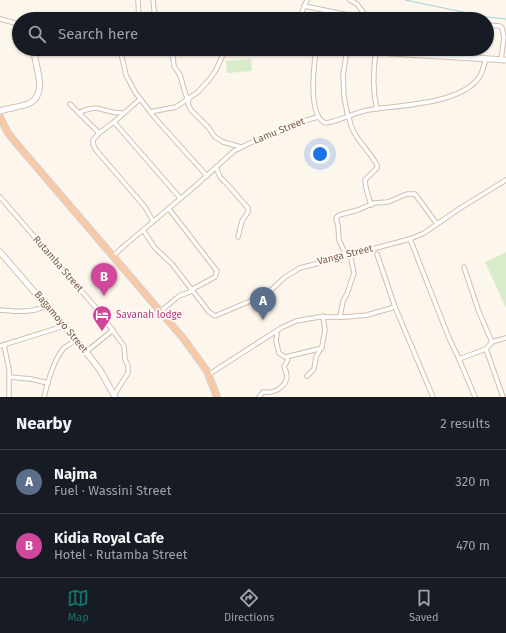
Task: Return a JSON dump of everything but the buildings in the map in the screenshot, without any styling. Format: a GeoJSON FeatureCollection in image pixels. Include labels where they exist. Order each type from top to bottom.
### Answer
{"type":"FeatureCollection","features":[{"type":"Feature","properties":{"kind":"highway"},"geometry":{"type":"LineString","coordinates":[[0,116],[8,133],[16,143],[161,311],[193,351],[208,375],[217,397]]}},
{"type":"Feature","properties":{"kind":"main road"},"geometry":{"type":"LineString","coordinates":[[0,111],[28,104],[37,96],[40,80],[35,56]]}},
{"type":"Feature","properties":{"kind":"main road"},"geometry":{"type":"LineString","coordinates":[[459,56],[504,60]]}},
{"type":"Feature","properties":{"kind":"main road","name":"Bagamoyo Street"},"geometry":{"type":"LineString","coordinates":[[0,252],[86,352],[100,370],[114,396]]}},
{"type":"Feature","properties":{"kind":"street"},"geometry":{"type":"LineString","coordinates":[[138,0],[139,12]]}},
{"type":"Feature","properties":{"kind":"street"},"geometry":{"type":"LineString","coordinates":[[153,0],[154,12]]}},
{"type":"Feature","properties":{"kind":"street"},"geometry":{"type":"LineString","coordinates":[[302,12],[307,0]]}},
{"type":"Feature","properties":{"kind":"street"},"geometry":{"type":"LineString","coordinates":[[350,0],[357,4],[363,12]]}},
{"type":"Feature","properties":{"kind":"street"},"geometry":{"type":"LineString","coordinates":[[304,6],[334,12]]}},
{"type":"Feature","properties":{"kind":"street"},"geometry":{"type":"LineString","coordinates":[[0,19],[12,22]]}},
{"type":"Feature","properties":{"kind":"street"},"geometry":{"type":"LineString","coordinates":[[494,26],[500,26],[502,28],[504,37],[504,60]]}},
{"type":"Feature","properties":{"kind":"street"},"geometry":{"type":"LineString","coordinates":[[122,56],[126,75],[131,86],[140,99],[207,176]]}},
{"type":"Feature","properties":{"kind":"street"},"geometry":{"type":"LineString","coordinates":[[173,56],[174,66],[180,75],[191,110],[208,127],[215,137],[223,142],[241,147]]}},
{"type":"Feature","properties":{"kind":"street"},"geometry":{"type":"LineString","coordinates":[[150,112],[175,107],[198,92],[213,75],[222,56]]}},
{"type":"Feature","properties":{"kind":"street"},"geometry":{"type":"LineString","coordinates":[[315,56],[313,83],[314,100],[318,117]]}},
{"type":"Feature","properties":{"kind":"street"},"geometry":{"type":"LineString","coordinates":[[346,56],[343,75],[344,97],[350,125],[377,165],[377,168],[365,180],[371,204]]}},
{"type":"Feature","properties":{"kind":"street"},"geometry":{"type":"LineString","coordinates":[[375,56],[373,68],[373,85],[377,109]]}},
{"type":"Feature","properties":{"kind":"street","name":"Lamu Street"},"geometry":{"type":"LineString","coordinates":[[113,256],[241,147],[276,134],[293,124],[318,117],[326,123],[364,111],[437,100],[461,92],[476,82],[480,76],[486,58]]}},
{"type":"Feature","properties":{"kind":"street"},"geometry":{"type":"LineString","coordinates":[[140,99],[99,133],[93,140],[93,144],[96,150],[145,207],[153,221]]}},
{"type":"Feature","properties":{"kind":"street"},"geometry":{"type":"LineString","coordinates":[[70,104],[99,133]]}},
{"type":"Feature","properties":{"kind":"street"},"geometry":{"type":"LineString","coordinates":[[79,113],[93,108],[100,108],[111,113],[124,113]]}},
{"type":"Feature","properties":{"kind":"street"},"geometry":{"type":"LineString","coordinates":[[114,122],[180,198]]}},
{"type":"Feature","properties":{"kind":"street"},"geometry":{"type":"LineString","coordinates":[[216,167],[220,177],[248,208],[248,212],[242,221],[238,237]]}},
{"type":"Feature","properties":{"kind":"street","name":"Vanga Street"},"geometry":{"type":"LineString","coordinates":[[143,230],[155,248],[172,264],[209,312],[215,316],[267,294],[285,277],[300,268],[410,239],[424,233],[462,207],[506,180]]}},
{"type":"Feature","properties":{"kind":"street"},"geometry":{"type":"LineString","coordinates":[[340,317],[343,301],[354,273],[348,255],[339,240],[336,218],[339,215],[358,210],[371,204],[383,203],[413,193],[417,196],[437,224]]}},
{"type":"Feature","properties":{"kind":"street","name":"Rutamba Street"},"geometry":{"type":"LineString","coordinates":[[0,197],[74,282],[124,346],[128,374],[114,396]]}},
{"type":"Feature","properties":{"kind":"street"},"geometry":{"type":"LineString","coordinates":[[161,311],[179,296],[192,291],[215,277],[217,271],[168,209]]}},
{"type":"Feature","properties":{"kind":"street"},"geometry":{"type":"LineString","coordinates":[[410,239],[451,344],[475,397]]}},
{"type":"Feature","properties":{"kind":"street"},"geometry":{"type":"LineString","coordinates":[[377,254],[395,307],[432,397]]}},
{"type":"Feature","properties":{"kind":"street"},"geometry":{"type":"LineString","coordinates":[[464,267],[481,316],[492,342]]}},
{"type":"Feature","properties":{"kind":"street"},"geometry":{"type":"LineString","coordinates":[[0,310],[36,310],[46,304]]}},
{"type":"Feature","properties":{"kind":"street"},"geometry":{"type":"LineString","coordinates":[[208,375],[296,321],[323,316],[340,317],[367,315],[395,307]]}},
{"type":"Feature","properties":{"kind":"street"},"geometry":{"type":"LineString","coordinates":[[307,376],[313,372],[316,364],[316,358],[322,348],[325,333],[323,316]]}},
{"type":"Feature","properties":{"kind":"street"},"geometry":{"type":"LineString","coordinates":[[9,397],[10,377],[2,346],[64,326]]}},
{"type":"Feature","properties":{"kind":"street"},"geometry":{"type":"LineString","coordinates":[[86,352],[113,330]]}},
{"type":"Feature","properties":{"kind":"street"},"geometry":{"type":"LineString","coordinates":[[276,332],[276,341],[279,353],[286,357],[322,348]]}},
{"type":"Feature","properties":{"kind":"street"},"geometry":{"type":"LineString","coordinates":[[459,359],[486,348],[492,342],[504,338],[506,334]]}},
{"type":"Feature","properties":{"kind":"street"},"geometry":{"type":"LineString","coordinates":[[44,397],[48,382],[63,350],[76,340]]}},
{"type":"Feature","properties":{"kind":"street"},"geometry":{"type":"LineString","coordinates":[[486,348],[504,397]]}},
{"type":"Feature","properties":{"kind":"street"},"geometry":{"type":"LineString","coordinates":[[259,397],[263,392],[273,391],[285,383],[288,376],[284,367],[288,361],[286,357]]}},
{"type":"Feature","properties":{"kind":"street"},"geometry":{"type":"LineString","coordinates":[[10,377],[48,382]]}},
{"type":"Feature","properties":{"kind":"green space"},"geometry":{"type":"Polygon","coordinates":[[[251,59],[252,71],[227,73],[226,61],[251,59]]]}},
{"type":"Feature","properties":{"kind":"green space"},"geometry":{"type":"Polygon","coordinates":[[[506,252],[506,308],[485,262],[506,252]]]}},
{"type":"Feature","properties":{"kind":"waterway"},"geometry":{"type":"LineString","coordinates":[[405,0],[463,12]]}},
{"type":"Feature","properties":{"kind":"waterway"},"geometry":{"type":"LineString","coordinates":[[494,18],[506,19]]}},
{"type":"Feature","properties":{"kind":"place","name":"Kidia Royal Cafe"},"geometry":{"type":"Point","coordinates":[104,296]}},
{"type":"Feature","properties":{"kind":"place","name":"Najma"},"geometry":{"type":"Point","coordinates":[263,320]}},
{"type":"Feature","properties":{"kind":"place","name":"Savanah lodge"},"geometry":{"type":"Point","coordinates":[102,332]}}]}
